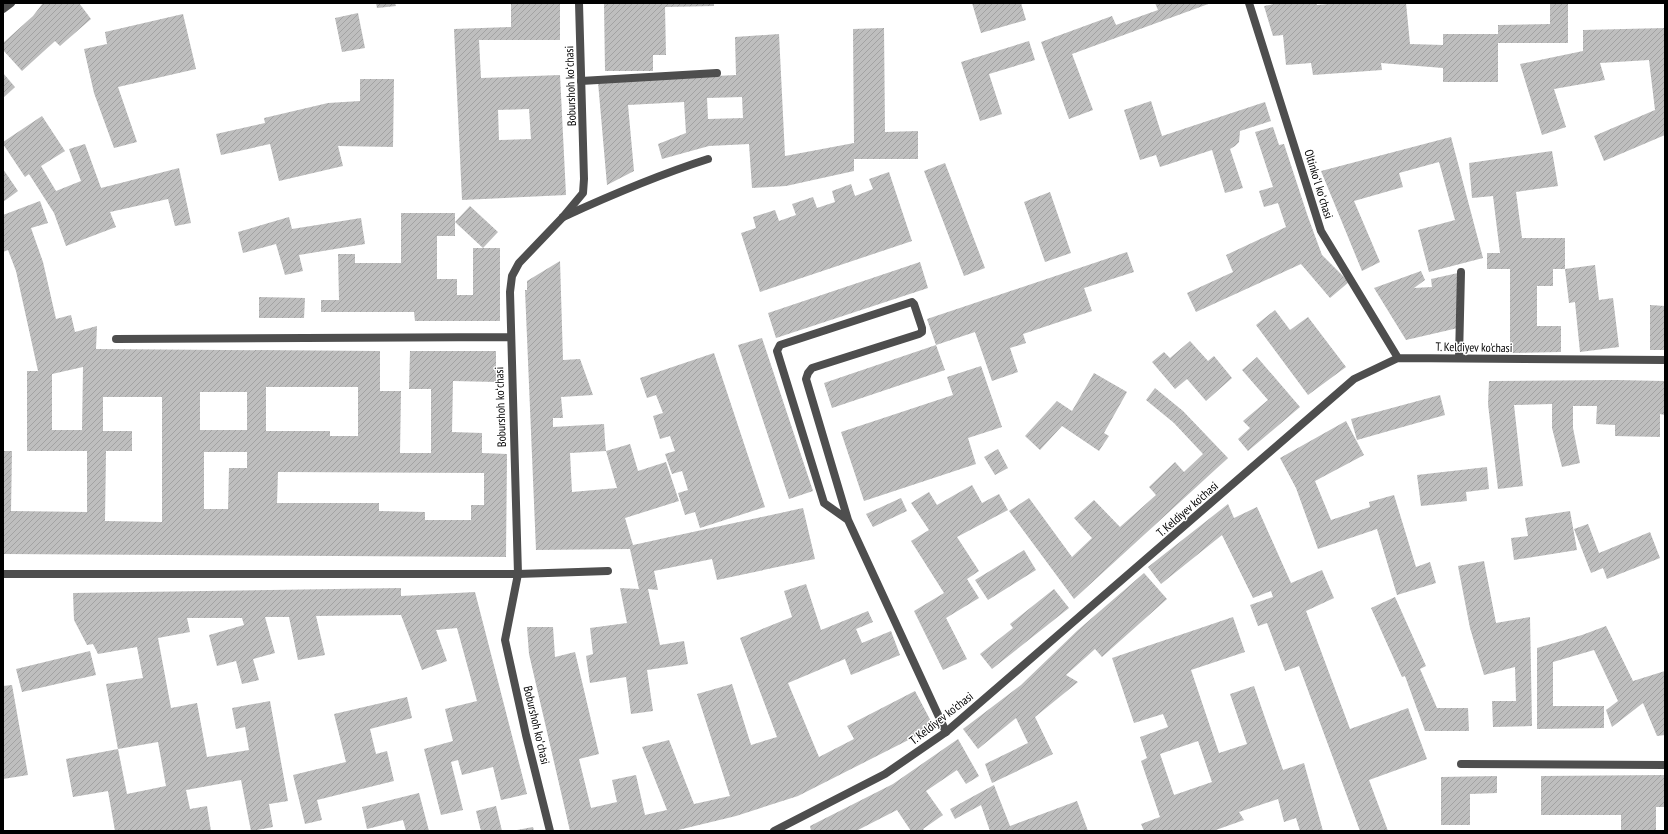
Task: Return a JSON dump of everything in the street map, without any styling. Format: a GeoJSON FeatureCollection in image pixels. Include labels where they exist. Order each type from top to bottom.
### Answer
{"type":"FeatureCollection","features":[{"type":"Feature","properties":{"kind":"street"},"geometry":{"type":"LineString","coordinates":[[3,9],[11,3]]}},
{"type":"Feature","properties":{"kind":"street","name":"Boburshoh koʻchasi"},"geometry":{"type":"LineString","coordinates":[[550,831],[526,735],[505,640],[518,574],[510,337],[510,292],[512,276],[520,263],[563,217],[582,193],[582,81],[579,3]]}},
{"type":"Feature","properties":{"kind":"street","name":"Oltinkoʻl koʻchasi"},"geometry":{"type":"LineString","coordinates":[[1249,3],[1321,231],[1398,358]]}},
{"type":"Feature","properties":{"kind":"street"},"geometry":{"type":"LineString","coordinates":[[582,81],[717,73]]}},
{"type":"Feature","properties":{"kind":"street"},"geometry":{"type":"LineString","coordinates":[[563,217],[614,193],[662,174],[708,159]]}},
{"type":"Feature","properties":{"kind":"street"},"geometry":{"type":"LineString","coordinates":[[1459,358],[1461,272]]}},
{"type":"Feature","properties":{"kind":"street"},"geometry":{"type":"LineString","coordinates":[[848,520],[824,503],[777,351],[778,347],[788,342],[912,302],[922,328],[922,332],[812,368],[806,379],[848,520],[946,732]]}},
{"type":"Feature","properties":{"kind":"street"},"geometry":{"type":"LineString","coordinates":[[116,339],[510,337]]}},
{"type":"Feature","properties":{"kind":"street","name":"T. Keldiyev ko'chasi"},"geometry":{"type":"LineString","coordinates":[[774,831],[886,774],[946,732],[1354,380],[1398,358],[1665,360]]}},
{"type":"Feature","properties":{"kind":"street"},"geometry":{"type":"LineString","coordinates":[[3,574],[518,574],[608,571]]}},
{"type":"Feature","properties":{"kind":"street"},"geometry":{"type":"LineString","coordinates":[[1461,764],[1665,765]]}},
{"type":"Feature","properties":{"kind":"building"},"geometry":{"type":"Polygon","coordinates":[[[43,3],[79,3],[91,19],[60,46],[55,41],[22,71],[3,50],[3,43],[33,16],[43,3]]]}},
{"type":"Feature","properties":{"kind":"building"},"geometry":{"type":"Polygon","coordinates":[[[376,3],[395,3],[396,6],[377,8],[376,3]]]}},
{"type":"Feature","properties":{"kind":"building"},"geometry":{"type":"Polygon","coordinates":[[[511,3],[560,3],[560,40],[479,40],[481,78],[560,75],[566,195],[462,200],[454,29],[511,27],[511,3]],[[529,109],[498,110],[499,140],[531,139],[529,109]]]}},
{"type":"Feature","properties":{"kind":"building"},"geometry":{"type":"Polygon","coordinates":[[[604,3],[714,3],[714,6],[665,7],[666,55],[653,55],[653,71],[605,71],[604,3]]]}},
{"type":"Feature","properties":{"kind":"building"},"geometry":{"type":"Polygon","coordinates":[[[972,3],[1021,3],[1026,20],[981,33],[972,3]]]}},
{"type":"Feature","properties":{"kind":"building"},"geometry":{"type":"Polygon","coordinates":[[[1155,3],[1211,3],[1072,54],[1093,110],[1069,119],[1041,42],[1112,16],[1116,25],[1158,10],[1155,3]]]}},
{"type":"Feature","properties":{"kind":"building"},"geometry":{"type":"Polygon","coordinates":[[[1279,3],[1317,3],[1317,5],[1338,3],[1406,3],[1410,44],[1443,45],[1443,34],[1498,34],[1498,25],[1550,24],[1550,4],[1568,4],[1568,43],[1498,43],[1498,82],[1443,82],[1443,68],[1381,63],[1382,70],[1313,75],[1311,63],[1286,65],[1283,35],[1273,36],[1264,6],[1279,3]]]}},
{"type":"Feature","properties":{"kind":"building"},"geometry":{"type":"Polygon","coordinates":[[[358,13],[365,48],[342,52],[335,18],[358,13]]]}},
{"type":"Feature","properties":{"kind":"building"},"geometry":{"type":"Polygon","coordinates":[[[183,14],[196,69],[118,87],[137,142],[114,148],[94,93],[84,49],[107,44],[105,32],[183,14]]]}},
{"type":"Feature","properties":{"kind":"building"},"geometry":{"type":"Polygon","coordinates":[[[884,28],[885,132],[918,131],[918,159],[854,159],[854,171],[786,186],[752,188],[749,144],[709,146],[662,159],[658,144],[686,133],[684,102],[628,105],[634,171],[607,185],[598,82],[736,75],[735,37],[779,34],[785,156],[854,143],[853,29],[884,28]],[[742,97],[707,98],[708,119],[743,118],[742,97]]]}},
{"type":"Feature","properties":{"kind":"building"},"geometry":{"type":"Polygon","coordinates":[[[1665,28],[1665,135],[1604,161],[1594,136],[1655,110],[1649,60],[1600,63],[1605,80],[1554,89],[1566,127],[1542,135],[1520,64],[1583,51],[1583,30],[1665,28]]]}},
{"type":"Feature","properties":{"kind":"building"},"geometry":{"type":"Polygon","coordinates":[[[1029,41],[1035,60],[989,74],[1002,114],[980,121],[961,62],[1029,41]]]}},
{"type":"Feature","properties":{"kind":"building"},"geometry":{"type":"Polygon","coordinates":[[[3,73],[15,87],[3,98],[3,73]]]}},
{"type":"Feature","properties":{"kind":"building"},"geometry":{"type":"Polygon","coordinates":[[[360,79],[394,79],[393,147],[338,146],[343,166],[279,181],[270,144],[221,155],[216,134],[265,123],[264,118],[328,103],[360,101],[360,79]]]}},
{"type":"Feature","properties":{"kind":"building"},"geometry":{"type":"Polygon","coordinates":[[[1151,101],[1162,136],[1265,102],[1271,121],[1240,131],[1239,142],[1230,149],[1243,188],[1225,193],[1212,150],[1160,167],[1156,155],[1140,160],[1124,110],[1151,101]]]}},
{"type":"Feature","properties":{"kind":"building"},"geometry":{"type":"Polygon","coordinates":[[[42,116],[65,151],[41,166],[56,191],[81,181],[69,149],[85,144],[101,188],[179,168],[191,223],[175,226],[168,199],[110,212],[116,227],[66,246],[54,213],[29,174],[25,177],[3,144],[3,142],[42,116]]]}},
{"type":"Feature","properties":{"kind":"building"},"geometry":{"type":"Polygon","coordinates":[[[1273,127],[1279,145],[1284,144],[1322,255],[1349,282],[1330,298],[1301,264],[1196,312],[1187,293],[1233,272],[1226,255],[1286,227],[1278,203],[1264,207],[1259,191],[1273,187],[1255,132],[1273,127]]]}},
{"type":"Feature","properties":{"kind":"building"},"geometry":{"type":"Polygon","coordinates":[[[1451,137],[1483,258],[1429,272],[1418,230],[1455,220],[1439,162],[1399,173],[1403,187],[1354,201],[1380,262],[1362,271],[1321,171],[1451,137]]]}},
{"type":"Feature","properties":{"kind":"building"},"geometry":{"type":"Polygon","coordinates":[[[1552,151],[1558,186],[1516,192],[1522,238],[1565,238],[1565,269],[1553,269],[1553,286],[1537,286],[1537,326],[1561,326],[1561,352],[1510,353],[1510,269],[1487,269],[1487,253],[1500,253],[1493,196],[1472,198],[1469,163],[1552,151]]]}},
{"type":"Feature","properties":{"kind":"building"},"geometry":{"type":"Polygon","coordinates":[[[945,163],[985,268],[964,276],[924,171],[945,163]]]}},
{"type":"Feature","properties":{"kind":"building"},"geometry":{"type":"Polygon","coordinates":[[[3,169],[18,191],[3,202],[3,169]]]}},
{"type":"Feature","properties":{"kind":"building"},"geometry":{"type":"Polygon","coordinates":[[[889,172],[912,241],[760,292],[741,233],[756,228],[753,217],[775,210],[779,221],[796,215],[792,204],[813,197],[817,208],[835,202],[832,191],[851,184],[855,196],[873,189],[869,179],[889,172]]]}},
{"type":"Feature","properties":{"kind":"building"},"geometry":{"type":"Polygon","coordinates":[[[1050,192],[1071,253],[1045,262],[1024,202],[1050,192]]]}},
{"type":"Feature","properties":{"kind":"building"},"geometry":{"type":"Polygon","coordinates":[[[40,201],[48,223],[31,228],[43,262],[56,319],[71,315],[75,332],[97,326],[96,349],[380,351],[380,391],[401,391],[400,453],[431,453],[431,389],[409,389],[410,351],[496,351],[496,382],[453,381],[452,432],[482,433],[482,453],[507,454],[506,557],[3,554],[3,451],[12,451],[11,511],[87,512],[87,451],[27,451],[27,371],[38,371],[16,271],[8,250],[3,252],[3,215],[40,201]],[[83,367],[52,374],[52,430],[82,430],[83,367]],[[266,387],[266,431],[330,431],[330,436],[358,436],[358,387],[266,387]],[[200,392],[200,430],[247,430],[247,392],[200,392]],[[103,397],[103,431],[132,431],[132,451],[106,451],[105,521],[162,522],[162,397],[103,397]],[[204,452],[204,509],[228,509],[229,468],[247,468],[247,452],[204,452]],[[278,472],[277,503],[379,503],[379,511],[425,512],[425,520],[471,520],[471,505],[484,505],[484,473],[278,472]]]}},
{"type":"Feature","properties":{"kind":"building"},"geometry":{"type":"Polygon","coordinates":[[[470,206],[498,232],[483,248],[455,222],[470,206]]]}},
{"type":"Feature","properties":{"kind":"building"},"geometry":{"type":"Polygon","coordinates":[[[401,213],[455,213],[455,236],[437,236],[437,279],[457,279],[457,295],[473,295],[473,248],[500,248],[500,321],[415,321],[414,312],[321,312],[321,300],[339,300],[338,254],[355,254],[355,263],[401,263],[401,213]]]}},
{"type":"Feature","properties":{"kind":"building"},"geometry":{"type":"Polygon","coordinates":[[[289,217],[292,229],[361,218],[365,244],[299,255],[303,271],[285,275],[276,244],[243,253],[238,232],[289,217]]]}},
{"type":"Feature","properties":{"kind":"building"},"geometry":{"type":"Polygon","coordinates":[[[1127,252],[1134,272],[1084,288],[1092,311],[1023,334],[1026,343],[1010,348],[1018,372],[992,381],[975,332],[936,345],[927,319],[1127,252]]]}},
{"type":"Feature","properties":{"kind":"building"},"geometry":{"type":"Polygon","coordinates":[[[560,261],[563,360],[580,359],[593,395],[561,397],[563,418],[553,418],[553,427],[604,424],[606,451],[630,444],[638,471],[666,462],[679,501],[625,518],[633,545],[803,508],[815,559],[717,580],[712,559],[654,571],[658,590],[648,589],[660,645],[684,641],[688,664],[647,670],[653,711],[631,714],[626,677],[590,683],[586,656],[593,654],[590,628],[627,623],[620,588],[639,589],[630,549],[536,550],[525,290],[527,290],[527,281],[560,261]],[[606,451],[570,453],[572,492],[617,488],[606,451]]]}},
{"type":"Feature","properties":{"kind":"building"},"geometry":{"type":"Polygon","coordinates":[[[920,262],[928,288],[776,338],[768,313],[920,262]]]}},
{"type":"Feature","properties":{"kind":"building"},"geometry":{"type":"Polygon","coordinates":[[[1595,265],[1599,300],[1613,298],[1619,347],[1580,352],[1575,302],[1569,303],[1565,269],[1595,265]]]}},
{"type":"Feature","properties":{"kind":"building"},"geometry":{"type":"Polygon","coordinates":[[[1421,271],[1425,280],[1414,288],[1432,287],[1431,279],[1458,273],[1458,328],[1406,340],[1374,288],[1421,271]]]}},
{"type":"Feature","properties":{"kind":"building"},"geometry":{"type":"Polygon","coordinates":[[[259,297],[305,298],[304,318],[259,318],[259,297]]]}},
{"type":"Feature","properties":{"kind":"building"},"geometry":{"type":"Polygon","coordinates":[[[1650,305],[1665,306],[1665,350],[1650,350],[1650,305]]]}},
{"type":"Feature","properties":{"kind":"building"},"geometry":{"type":"Polygon","coordinates":[[[1275,310],[1290,330],[1308,317],[1346,367],[1308,395],[1256,325],[1275,310]]]}},
{"type":"Feature","properties":{"kind":"building"},"geometry":{"type":"Polygon","coordinates":[[[762,338],[813,491],[789,499],[738,345],[762,338]]]}},
{"type":"Feature","properties":{"kind":"building"},"geometry":{"type":"Polygon","coordinates":[[[1190,341],[1208,361],[1214,356],[1232,378],[1206,401],[1187,379],[1175,389],[1152,362],[1164,352],[1170,358],[1190,341]]]}},
{"type":"Feature","properties":{"kind":"building"},"geometry":{"type":"Polygon","coordinates":[[[936,345],[945,370],[832,408],[824,383],[936,345]]]}},
{"type":"Feature","properties":{"kind":"building"},"geometry":{"type":"Polygon","coordinates":[[[714,353],[765,507],[700,528],[695,512],[685,515],[678,493],[688,490],[682,471],[672,474],[665,454],[675,451],[670,436],[660,439],[653,416],[663,413],[656,395],[647,398],[640,378],[714,353]]]}},
{"type":"Feature","properties":{"kind":"building"},"geometry":{"type":"Polygon","coordinates":[[[1257,357],[1300,407],[1248,451],[1238,439],[1250,428],[1243,421],[1268,400],[1242,370],[1257,357]]]}},
{"type":"Feature","properties":{"kind":"building"},"geometry":{"type":"Polygon","coordinates":[[[981,366],[1002,427],[968,438],[976,464],[864,501],[841,432],[953,395],[947,377],[981,366]]]}},
{"type":"Feature","properties":{"kind":"building"},"geometry":{"type":"Polygon","coordinates":[[[1094,373],[1127,392],[1104,433],[1109,436],[1099,451],[1062,426],[1040,450],[1025,436],[1057,401],[1072,411],[1094,373]]]}},
{"type":"Feature","properties":{"kind":"building"},"geometry":{"type":"Polygon","coordinates":[[[1489,381],[1665,381],[1665,415],[1660,414],[1660,437],[1615,436],[1615,425],[1596,424],[1597,406],[1573,406],[1573,428],[1580,463],[1562,467],[1552,428],[1552,404],[1514,405],[1523,486],[1498,489],[1488,404],[1489,381]]]}},
{"type":"Feature","properties":{"kind":"building"},"geometry":{"type":"Polygon","coordinates":[[[1155,388],[1183,411],[1228,458],[1074,599],[1009,511],[1029,498],[1072,557],[1092,538],[1074,518],[1094,500],[1120,527],[1156,495],[1149,487],[1175,462],[1184,472],[1203,454],[1174,423],[1146,400],[1155,388]]]}},
{"type":"Feature","properties":{"kind":"building"},"geometry":{"type":"Polygon","coordinates":[[[1440,395],[1445,415],[1357,440],[1351,419],[1440,395]]]}},
{"type":"Feature","properties":{"kind":"building"},"geometry":{"type":"Polygon","coordinates":[[[1346,421],[1364,455],[1315,481],[1331,520],[1370,507],[1369,502],[1394,495],[1416,567],[1430,562],[1436,583],[1397,595],[1377,529],[1318,549],[1296,488],[1280,458],[1346,421]]]}},
{"type":"Feature","properties":{"kind":"building"},"geometry":{"type":"Polygon","coordinates":[[[998,449],[1008,468],[995,475],[984,457],[998,449]]]}},
{"type":"Feature","properties":{"kind":"building"},"geometry":{"type":"Polygon","coordinates":[[[1487,467],[1489,489],[1466,492],[1467,501],[1421,506],[1417,475],[1487,467]]]}},
{"type":"Feature","properties":{"kind":"building"},"geometry":{"type":"Polygon","coordinates":[[[972,485],[982,503],[999,494],[1008,510],[957,537],[979,571],[967,579],[979,598],[946,618],[967,659],[943,670],[914,611],[944,593],[911,541],[929,530],[911,503],[929,492],[937,505],[972,485]]]}},
{"type":"Feature","properties":{"kind":"building"},"geometry":{"type":"Polygon","coordinates":[[[901,498],[907,511],[873,527],[866,514],[901,498]]]}},
{"type":"Feature","properties":{"kind":"building"},"geometry":{"type":"Polygon","coordinates":[[[1228,504],[1234,518],[1257,507],[1291,583],[1322,570],[1334,598],[1306,611],[1350,729],[1408,708],[1427,759],[1369,780],[1388,831],[1360,831],[1299,666],[1285,671],[1267,623],[1258,626],[1250,605],[1273,597],[1271,591],[1253,598],[1222,535],[1161,584],[1148,567],[1228,504]]]}},
{"type":"Feature","properties":{"kind":"building"},"geometry":{"type":"Polygon","coordinates":[[[1570,511],[1577,550],[1514,560],[1511,538],[1528,536],[1525,518],[1570,511]]]}},
{"type":"Feature","properties":{"kind":"building"},"geometry":{"type":"Polygon","coordinates":[[[1588,524],[1599,553],[1650,532],[1660,558],[1607,579],[1603,568],[1591,573],[1574,529],[1588,524]]]}},
{"type":"Feature","properties":{"kind":"building"},"geometry":{"type":"Polygon","coordinates":[[[1024,550],[1036,570],[988,600],[975,580],[1024,550]]]}},
{"type":"Feature","properties":{"kind":"building"},"geometry":{"type":"Polygon","coordinates":[[[1484,561],[1496,623],[1530,617],[1532,726],[1493,727],[1492,701],[1516,701],[1515,667],[1484,675],[1470,628],[1458,566],[1484,561]]]}},
{"type":"Feature","properties":{"kind":"building"},"geometry":{"type":"Polygon","coordinates":[[[1144,573],[1167,599],[1102,657],[1095,649],[1066,675],[1078,682],[1035,717],[1053,754],[992,783],[985,764],[1028,743],[1016,718],[978,749],[963,729],[1021,685],[1078,630],[1144,573]]]}},
{"type":"Feature","properties":{"kind":"building"},"geometry":{"type":"Polygon","coordinates":[[[806,584],[821,630],[868,611],[873,622],[856,629],[862,643],[891,631],[900,655],[851,675],[845,659],[788,683],[819,757],[854,739],[847,726],[915,691],[934,727],[798,796],[736,816],[674,831],[570,831],[529,654],[527,627],[553,627],[555,657],[575,652],[599,754],[579,759],[591,808],[617,802],[612,780],[636,775],[645,815],[667,810],[642,747],[669,740],[694,804],[730,796],[697,694],[732,684],[751,745],[777,737],[740,638],[792,617],[784,591],[806,584]]]}},
{"type":"Feature","properties":{"kind":"building"},"geometry":{"type":"Polygon","coordinates":[[[401,588],[401,596],[475,592],[527,794],[501,800],[493,767],[462,775],[458,760],[451,762],[463,810],[441,815],[424,749],[453,741],[445,709],[477,701],[457,628],[436,630],[447,661],[422,670],[401,615],[316,616],[325,655],[298,660],[289,617],[265,617],[275,653],[253,659],[259,680],[242,684],[236,661],[217,666],[209,635],[244,625],[242,618],[187,618],[190,632],[158,638],[171,708],[197,703],[207,757],[249,750],[245,727],[236,729],[232,708],[270,701],[288,801],[269,804],[273,827],[251,831],[241,780],[186,790],[190,809],[207,806],[211,831],[115,831],[108,791],[73,797],[66,759],[118,749],[106,684],[143,678],[137,647],[98,654],[93,644],[87,645],[74,620],[73,593],[401,588]],[[158,742],[118,749],[127,794],[166,786],[158,742]]]}},
{"type":"Feature","properties":{"kind":"building"},"geometry":{"type":"Polygon","coordinates":[[[1054,589],[1069,608],[992,669],[980,654],[1013,628],[1010,624],[1054,589]]]}},
{"type":"Feature","properties":{"kind":"building"},"geometry":{"type":"Polygon","coordinates":[[[1395,597],[1426,666],[1420,669],[1437,708],[1468,708],[1469,731],[1425,731],[1405,676],[1402,677],[1371,608],[1395,597]]]}},
{"type":"Feature","properties":{"kind":"building"},"geometry":{"type":"Polygon","coordinates":[[[1233,617],[1245,652],[1191,670],[1219,753],[1247,744],[1230,694],[1254,686],[1283,770],[1304,763],[1323,831],[1300,831],[1296,818],[1284,822],[1278,799],[1239,812],[1244,820],[1213,831],[1144,831],[1141,824],[1160,817],[1141,761],[1147,758],[1140,737],[1168,727],[1163,714],[1134,723],[1112,658],[1233,617]],[[1198,741],[1160,754],[1174,795],[1212,782],[1198,741]]]}},
{"type":"Feature","properties":{"kind":"building"},"geometry":{"type":"Polygon","coordinates":[[[1606,626],[1633,681],[1665,671],[1665,735],[1657,736],[1643,703],[1612,727],[1606,710],[1618,701],[1594,650],[1553,662],[1553,706],[1604,706],[1604,728],[1537,729],[1537,648],[1582,635],[1606,626]]]}},
{"type":"Feature","properties":{"kind":"building"},"geometry":{"type":"Polygon","coordinates":[[[90,651],[96,675],[22,692],[16,669],[90,651]]]}},
{"type":"Feature","properties":{"kind":"building"},"geometry":{"type":"Polygon","coordinates":[[[12,685],[28,775],[3,779],[3,686],[12,685]]]}},
{"type":"Feature","properties":{"kind":"building"},"geometry":{"type":"Polygon","coordinates":[[[407,697],[412,718],[370,729],[376,754],[387,751],[394,781],[317,800],[322,820],[305,824],[293,775],[346,762],[334,714],[407,697]]]}},
{"type":"Feature","properties":{"kind":"building"},"geometry":{"type":"Polygon","coordinates":[[[958,739],[979,776],[966,784],[957,770],[926,791],[943,815],[923,829],[925,831],[911,831],[897,810],[856,831],[811,831],[810,826],[893,784],[958,739]]]}},
{"type":"Feature","properties":{"kind":"building"},"geometry":{"type":"Polygon","coordinates":[[[1665,775],[1665,807],[1656,807],[1656,831],[1621,831],[1621,815],[1541,815],[1541,776],[1665,775]]]}},
{"type":"Feature","properties":{"kind":"building"},"geometry":{"type":"Polygon","coordinates":[[[1497,776],[1497,793],[1470,794],[1470,825],[1441,825],[1441,777],[1497,776]]]}},
{"type":"Feature","properties":{"kind":"building"},"geometry":{"type":"Polygon","coordinates":[[[994,785],[1010,826],[1077,801],[1088,831],[990,831],[981,805],[955,819],[950,809],[994,785]]]}},
{"type":"Feature","properties":{"kind":"building"},"geometry":{"type":"Polygon","coordinates":[[[419,793],[429,831],[406,831],[403,820],[367,829],[362,807],[419,793]]]}},
{"type":"Feature","properties":{"kind":"building"},"geometry":{"type":"Polygon","coordinates":[[[496,806],[502,831],[481,831],[476,811],[496,806]]]}},
{"type":"Feature","properties":{"kind":"building"},"geometry":{"type":"Polygon","coordinates":[[[533,827],[534,831],[517,831],[517,830],[533,827]]]}}]}
